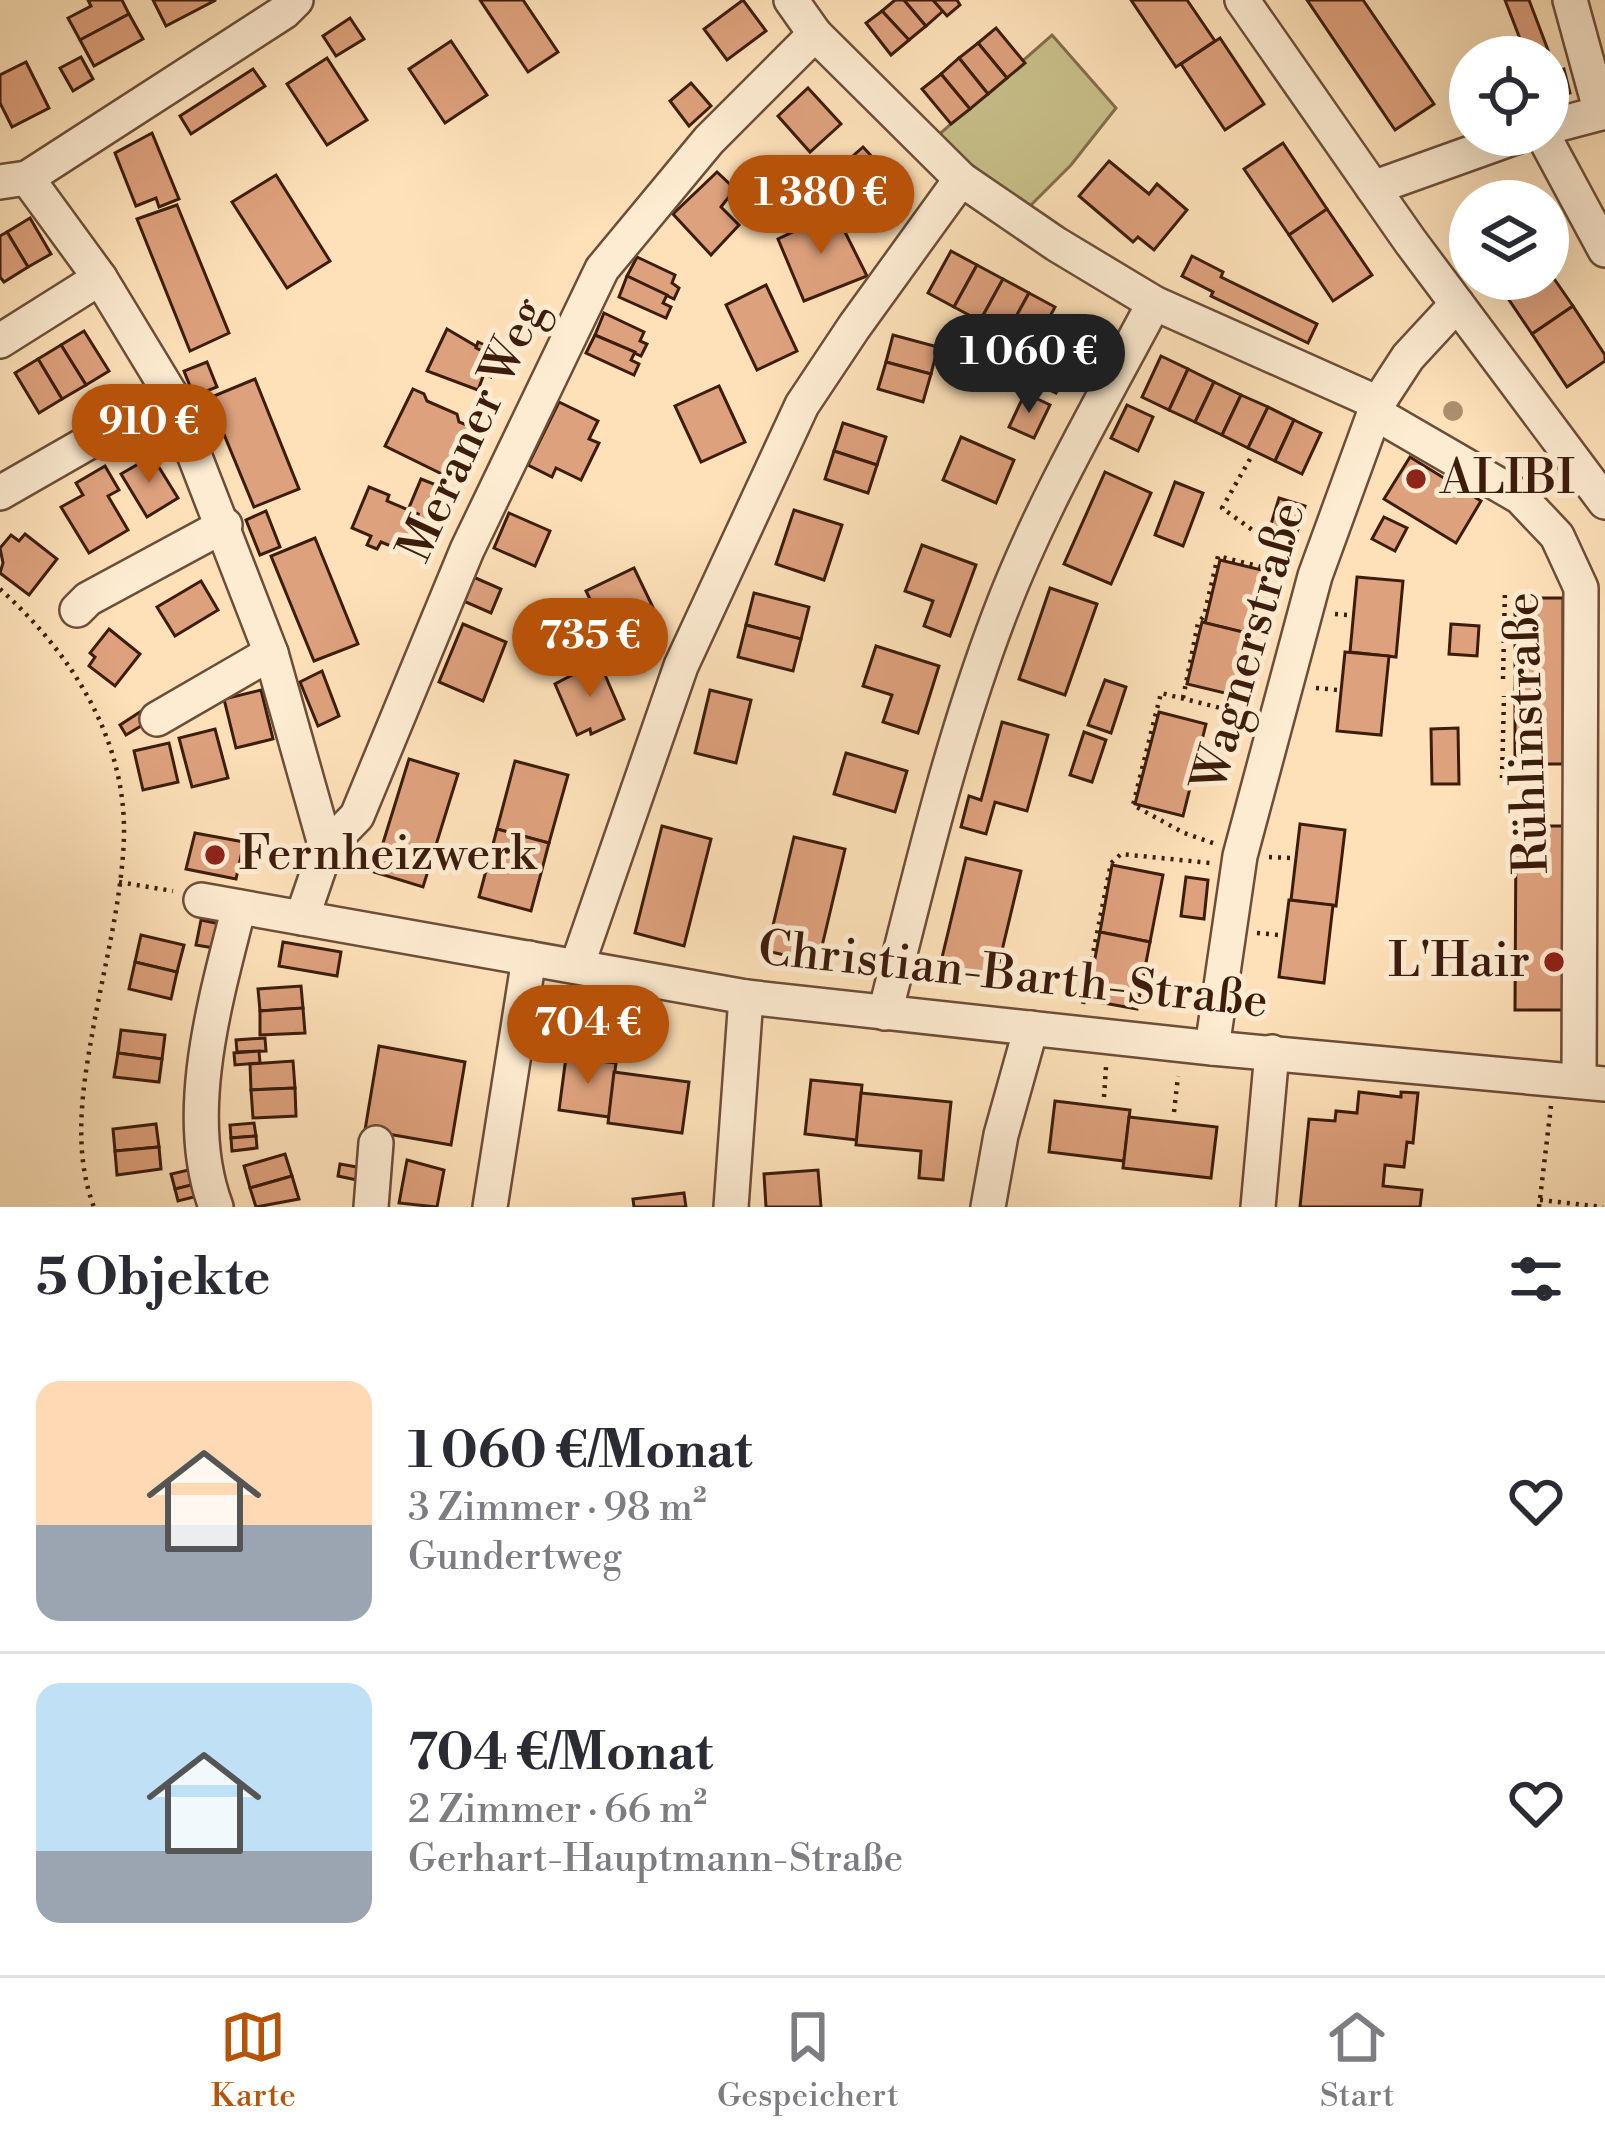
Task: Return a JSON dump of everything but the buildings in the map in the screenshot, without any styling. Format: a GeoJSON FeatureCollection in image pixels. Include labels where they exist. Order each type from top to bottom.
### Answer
{"type":"FeatureCollection","features":[{"type":"Feature","properties":{"kind":"street"},"geometry":{"type":"LineString","coordinates":[[296,0],[284,12],[13,180],[100,278],[171,395],[271,652],[326,848]]}},
{"type":"Feature","properties":{"kind":"street","name":"Rühlinstraße"},"geometry":{"type":"LineString","coordinates":[[791,0],[815,34],[962,179],[1056,244],[1154,303],[1376,408],[1520,497],[1557,536],[1581,588],[1580,1080]]}},
{"type":"Feature","properties":{"kind":"street"},"geometry":{"type":"LineString","coordinates":[[1242,0],[1373,188],[1605,502]]}},
{"type":"Feature","properties":{"kind":"street"},"geometry":{"type":"LineString","coordinates":[[1569,123],[1603,112],[1570,0]]}},
{"type":"Feature","properties":{"kind":"street","name":"Meraner Weg"},"geometry":{"type":"LineString","coordinates":[[302,918],[326,848],[357,816],[467,550],[602,269],[709,140],[815,34]]}},
{"type":"Feature","properties":{"kind":"street"},"geometry":{"type":"LineString","coordinates":[[1373,188],[1462,156]]}},
{"type":"Feature","properties":{"kind":"street"},"geometry":{"type":"LineString","coordinates":[[1558,156],[1605,250]]}},
{"type":"Feature","properties":{"kind":"street"},"geometry":{"type":"LineString","coordinates":[[577,966],[681,666],[792,426],[854,327],[962,179]]}},
{"type":"Feature","properties":{"kind":"street"},"geometry":{"type":"LineString","coordinates":[[0,341],[100,278]]}},
{"type":"Feature","properties":{"kind":"street"},"geometry":{"type":"LineString","coordinates":[[885,1013],[944,778],[1000,612],[1066,468],[1154,303]]}},
{"type":"Feature","properties":{"kind":"street","name":"Wagnerstraße"},"geometry":{"type":"LineString","coordinates":[[1197,1046],[1239,859],[1314,578],[1376,408],[1408,357],[1457,304]]}},
{"type":"Feature","properties":{"kind":"street"},"geometry":{"type":"LineString","coordinates":[[0,493],[171,395]]}},
{"type":"Feature","properties":{"kind":"street"},"geometry":{"type":"LineString","coordinates":[[77,610],[88,598],[225,525]]}},
{"type":"Feature","properties":{"kind":"street"},"geometry":{"type":"LineString","coordinates":[[157,718],[271,652]]}},
{"type":"Feature","properties":{"kind":"street","name":"Christian-Barth-Straße"},"geometry":{"type":"LineString","coordinates":[[201,900],[746,997],[1197,1046],[1580,1080]]}},
{"type":"Feature","properties":{"kind":"street"},"geometry":{"type":"LineString","coordinates":[[216,1207],[205,1146],[202,1073],[239,907]]}},
{"type":"Feature","properties":{"kind":"street"},"geometry":{"type":"LineString","coordinates":[[490,1207],[529,958]]}},
{"type":"Feature","properties":{"kind":"street"},"geometry":{"type":"LineString","coordinates":[[730,1207],[746,997]]}},
{"type":"Feature","properties":{"kind":"street"},"geometry":{"type":"LineString","coordinates":[[988,1207],[1001,1135],[1030,1028]]}},
{"type":"Feature","properties":{"kind":"street"},"geometry":{"type":"LineString","coordinates":[[1258,1207],[1272,1052]]}},
{"type":"Feature","properties":{"kind":"street"},"geometry":{"type":"LineString","coordinates":[[371,1207],[376,1143]]}},
{"type":"Feature","properties":{"kind":"path"},"geometry":{"type":"LineString","coordinates":[[1250,459],[1222,508],[1314,578]]}},
{"type":"Feature","properties":{"kind":"path"},"geometry":{"type":"LineString","coordinates":[[1184,698],[1198,623],[1204,616],[1218,556],[1314,578]]}},
{"type":"Feature","properties":{"kind":"path"},"geometry":{"type":"LineString","coordinates":[[0,589],[62,653],[87,693],[108,741],[124,833],[80,1100],[88,1191],[94,1207]]}},
{"type":"Feature","properties":{"kind":"path"},"geometry":{"type":"LineString","coordinates":[[1503,679],[1504,590]]}},
{"type":"Feature","properties":{"kind":"path"},"geometry":{"type":"LineString","coordinates":[[1239,859],[1133,805],[1161,693],[1276,723]]}},
{"type":"Feature","properties":{"kind":"path"},"geometry":{"type":"LineString","coordinates":[[1502,778],[1504,696]]}},
{"type":"Feature","properties":{"kind":"path"},"geometry":{"type":"LineString","coordinates":[[1078,1033],[1111,863],[1120,854],[1239,859]]}},
{"type":"Feature","properties":{"kind":"path"},"geometry":{"type":"LineString","coordinates":[[119,882],[196,895],[201,900]]}},
{"type":"Feature","properties":{"kind":"path"},"geometry":{"type":"LineString","coordinates":[[1174,1112],[1197,1046]]}},
{"type":"Feature","properties":{"kind":"path"},"geometry":{"type":"LineString","coordinates":[[1580,1080],[1540,1203],[1603,1207]]}},
{"type":"Feature","properties":{"kind":"shaded area"},"geometry":{"type":"Polygon","coordinates":[[[1052,35],[1116,108],[1071,165],[1023,213],[935,138],[1052,35]]]}},
{"type":"Feature","properties":{"kind":"place","name":"ALIBI"},"geometry":{"type":"Point","coordinates":[1416,479]}},
{"type":"Feature","properties":{"kind":"place","name":"Fernheizwerk"},"geometry":{"type":"Point","coordinates":[215,855]}},
{"type":"Feature","properties":{"kind":"place","name":"L'Hair"},"geometry":{"type":"Point","coordinates":[1554,962]}}]}
